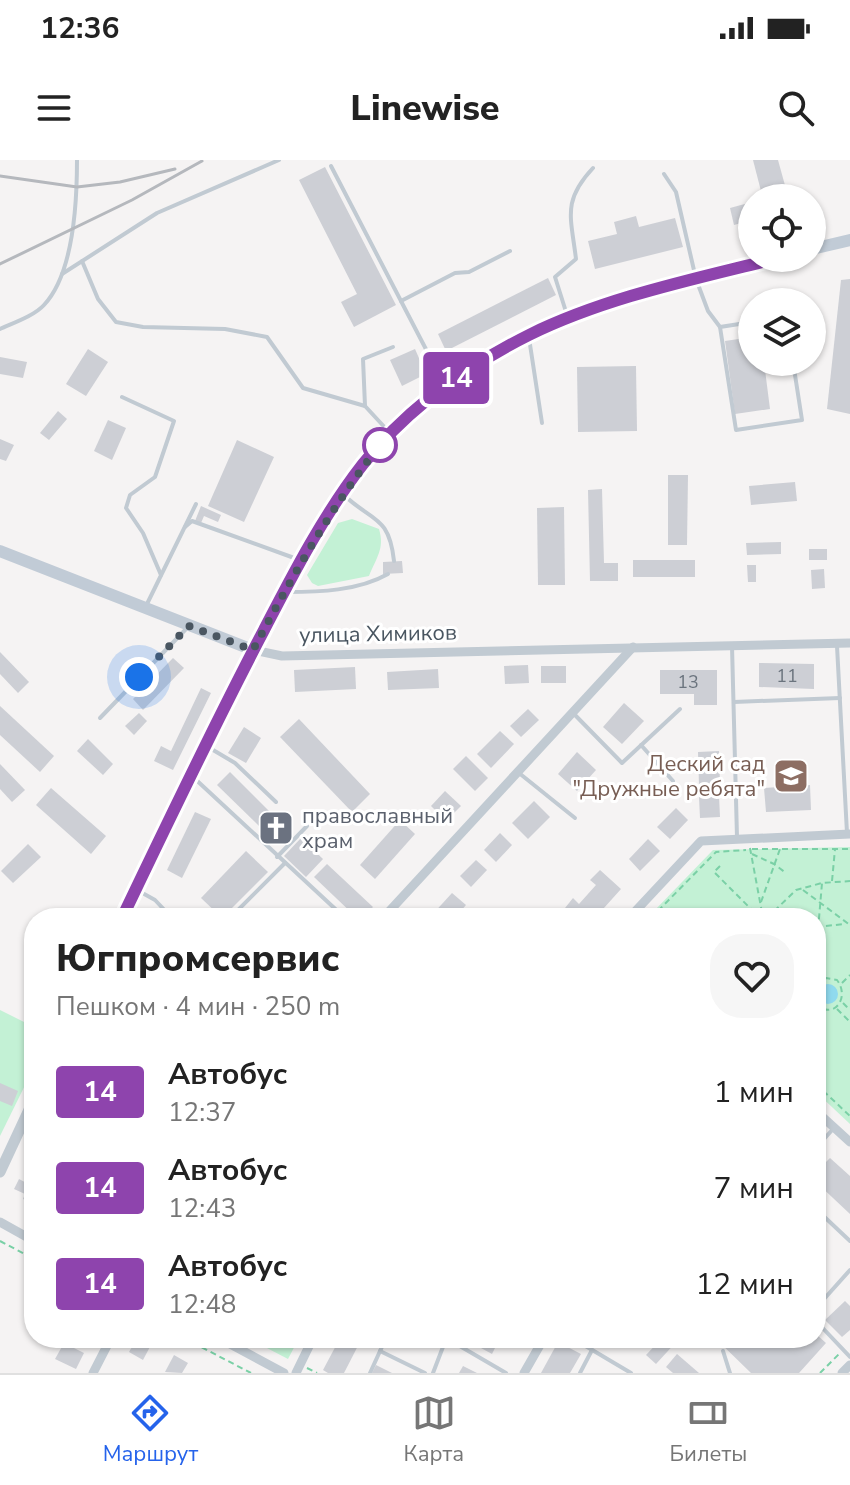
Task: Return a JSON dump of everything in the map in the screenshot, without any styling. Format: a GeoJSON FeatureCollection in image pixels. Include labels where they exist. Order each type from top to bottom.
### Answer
{"type":"FeatureCollection","features":[{"type":"Feature","properties":{"kind":"main road"},"geometry":{"type":"LineString","coordinates":[[826,246],[850,240]]}},
{"type":"Feature","properties":{"kind":"main road"},"geometry":{"type":"LineString","coordinates":[[253,650],[283,592],[364,463],[390,434],[445,386],[476,364],[568,317],[738,268]]}},
{"type":"Feature","properties":{"kind":"main road","name":"улица Химиков"},"geometry":{"type":"LineString","coordinates":[[0,551],[253,650]]}},
{"type":"Feature","properties":{"kind":"street","name":"улица Химиков"},"geometry":{"type":"LineString","coordinates":[[253,650],[282,656],[850,643]]}},
{"type":"Feature","properties":{"kind":"street"},"geometry":{"type":"LineString","coordinates":[[392,908],[633,647]]}},
{"type":"Feature","properties":{"kind":"street"},"geometry":{"type":"LineString","coordinates":[[127,908],[253,650]]}},
{"type":"Feature","properties":{"kind":"street"},"geometry":{"type":"LineString","coordinates":[[638,908],[701,841],[746,845],[848,834]]}},
{"type":"Feature","properties":{"kind":"street"},"geometry":{"type":"LineString","coordinates":[[0,1172],[24,1120]]}},
{"type":"Feature","properties":{"kind":"street"},"geometry":{"type":"LineString","coordinates":[[826,1120],[850,1142]]}},
{"type":"Feature","properties":{"kind":"street"},"geometry":{"type":"LineString","coordinates":[[0,1222],[24,1235]]}},
{"type":"Feature","properties":{"kind":"street"},"geometry":{"type":"LineString","coordinates":[[93,1373],[106,1348]]}},
{"type":"Feature","properties":{"kind":"street"},"geometry":{"type":"LineString","coordinates":[[238,1348],[284,1373]]}},
{"type":"Feature","properties":{"kind":"street"},"geometry":{"type":"LineString","coordinates":[[296,1373],[308,1348]]}},
{"type":"Feature","properties":{"kind":"street"},"geometry":{"type":"LineString","coordinates":[[524,1373],[538,1348]]}},
{"type":"Feature","properties":{"kind":"street"},"geometry":{"type":"LineString","coordinates":[[842,1373],[850,1365]]}},
{"type":"Feature","properties":{"kind":"lane"},"geometry":{"type":"LineString","coordinates":[[0,329],[43,307],[58,285],[75,207],[77,160]]}},
{"type":"Feature","properties":{"kind":"lane"},"geometry":{"type":"LineString","coordinates":[[62,274],[157,213],[279,160]]}},
{"type":"Feature","properties":{"kind":"lane"},"geometry":{"type":"LineString","coordinates":[[331,166],[445,386]]}},
{"type":"Feature","properties":{"kind":"lane"},"geometry":{"type":"LineString","coordinates":[[568,317],[555,277],[576,259],[570,207],[577,184],[593,168]]}},
{"type":"Feature","properties":{"kind":"lane"},"geometry":{"type":"LineString","coordinates":[[664,174],[676,192],[696,279],[708,311],[720,327],[736,430],[802,420],[795,376]]}},
{"type":"Feature","properties":{"kind":"lane"},"geometry":{"type":"LineString","coordinates":[[401,301],[455,273],[469,272],[510,251]]}},
{"type":"Feature","properties":{"kind":"lane"},"geometry":{"type":"LineString","coordinates":[[82,261],[98,299],[116,322],[143,327],[225,329],[267,337],[303,388],[365,406],[390,434]]}},
{"type":"Feature","properties":{"kind":"lane"},"geometry":{"type":"LineString","coordinates":[[720,327],[738,324]]}},
{"type":"Feature","properties":{"kind":"lane"},"geometry":{"type":"LineString","coordinates":[[528,335],[542,423]]}},
{"type":"Feature","properties":{"kind":"lane"},"geometry":{"type":"LineString","coordinates":[[365,406],[363,359],[393,347]]}},
{"type":"Feature","properties":{"kind":"lane"},"geometry":{"type":"LineString","coordinates":[[122,397],[174,421],[155,477],[130,495],[126,508],[143,533],[161,575]]}},
{"type":"Feature","properties":{"kind":"lane"},"geometry":{"type":"LineString","coordinates":[[342,494],[383,524],[390,536],[394,561]]}},
{"type":"Feature","properties":{"kind":"lane"},"geometry":{"type":"LineString","coordinates":[[145,609],[196,504]]}},
{"type":"Feature","properties":{"kind":"lane"},"geometry":{"type":"LineString","coordinates":[[185,527],[192,521],[302,560]]}},
{"type":"Feature","properties":{"kind":"lane"},"geometry":{"type":"LineString","coordinates":[[283,592],[328,592],[388,574]]}},
{"type":"Feature","properties":{"kind":"lane"},"geometry":{"type":"LineString","coordinates":[[100,718],[189,626]]}},
{"type":"Feature","properties":{"kind":"lane"},"geometry":{"type":"LineString","coordinates":[[836,643],[848,834]]}},
{"type":"Feature","properties":{"kind":"lane"},"geometry":{"type":"LineString","coordinates":[[732,644],[746,845]]}},
{"type":"Feature","properties":{"kind":"lane"},"geometry":{"type":"LineString","coordinates":[[734,702],[840,698]]}},
{"type":"Feature","properties":{"kind":"lane"},"geometry":{"type":"LineString","coordinates":[[573,712],[622,763],[680,709]]}},
{"type":"Feature","properties":{"kind":"lane"},"geometry":{"type":"LineString","coordinates":[[641,745],[673,781]]}},
{"type":"Feature","properties":{"kind":"lane"},"geometry":{"type":"LineString","coordinates":[[206,746],[235,763],[276,802]]}},
{"type":"Feature","properties":{"kind":"lane"},"geometry":{"type":"LineString","coordinates":[[518,772],[575,818]]}},
{"type":"Feature","properties":{"kind":"lane"},"geometry":{"type":"LineString","coordinates":[[191,775],[334,908]]}},
{"type":"Feature","properties":{"kind":"lane"},"geometry":{"type":"LineString","coordinates":[[277,857],[307,826]]}},
{"type":"Feature","properties":{"kind":"lane"},"geometry":{"type":"LineString","coordinates":[[240,908],[285,863]]}},
{"type":"Feature","properties":{"kind":"lane"},"geometry":{"type":"LineString","coordinates":[[136,889],[163,908]]}},
{"type":"Feature","properties":{"kind":"lane"},"geometry":{"type":"LineString","coordinates":[[826,1137],[834,1128]]}},
{"type":"Feature","properties":{"kind":"lane"},"geometry":{"type":"LineString","coordinates":[[826,1218],[849,1239]]}},
{"type":"Feature","properties":{"kind":"lane"},"geometry":{"type":"LineString","coordinates":[[826,1297],[850,1270]]}},
{"type":"Feature","properties":{"kind":"lane"},"geometry":{"type":"LineString","coordinates":[[826,1332],[850,1357]]}},
{"type":"Feature","properties":{"kind":"lane"},"geometry":{"type":"LineString","coordinates":[[370,1373],[381,1348]]}},
{"type":"Feature","properties":{"kind":"lane"},"geometry":{"type":"LineString","coordinates":[[433,1373],[442,1348]]}},
{"type":"Feature","properties":{"kind":"lane"},"geometry":{"type":"LineString","coordinates":[[463,1348],[506,1373]]}},
{"type":"Feature","properties":{"kind":"lane"},"geometry":{"type":"LineString","coordinates":[[589,1348],[631,1373]]}},
{"type":"Feature","properties":{"kind":"lane"},"geometry":{"type":"LineString","coordinates":[[580,1373],[592,1350]]}},
{"type":"Feature","properties":{"kind":"lane"},"geometry":{"type":"LineString","coordinates":[[380,1351],[425,1373]]}},
{"type":"Feature","properties":{"kind":"lane"},"geometry":{"type":"LineString","coordinates":[[723,1351],[730,1373]]}},
{"type":"Feature","properties":{"kind":"path"},"geometry":{"type":"LineString","coordinates":[[746,845],[786,873]]}},
{"type":"Feature","properties":{"kind":"path"},"geometry":{"type":"LineString","coordinates":[[746,845],[761,908]]}},
{"type":"Feature","properties":{"kind":"path"},"geometry":{"type":"LineString","coordinates":[[661,908],[716,852],[746,845],[780,849],[850,849]]}},
{"type":"Feature","properties":{"kind":"path"},"geometry":{"type":"LineString","coordinates":[[760,903],[780,849]]}},
{"type":"Feature","properties":{"kind":"path"},"geometry":{"type":"LineString","coordinates":[[832,883],[835,849]]}},
{"type":"Feature","properties":{"kind":"path"},"geometry":{"type":"LineString","coordinates":[[720,866],[714,872],[752,908]]}},
{"type":"Feature","properties":{"kind":"path"},"geometry":{"type":"LineString","coordinates":[[775,908],[801,888],[850,881]]}},
{"type":"Feature","properties":{"kind":"path"},"geometry":{"type":"LineString","coordinates":[[820,908],[822,883]]}},
{"type":"Feature","properties":{"kind":"path"},"geometry":{"type":"LineString","coordinates":[[801,888],[848,924]]}},
{"type":"Feature","properties":{"kind":"path"},"geometry":{"type":"LineString","coordinates":[[826,925],[848,924]]}},
{"type":"Feature","properties":{"kind":"path"},"geometry":{"type":"LineString","coordinates":[[841,984],[850,975]]}},
{"type":"Feature","properties":{"kind":"path"},"geometry":{"type":"LineString","coordinates":[[826,979],[832,978],[841,984],[844,997],[836,1008],[826,1010]]}},
{"type":"Feature","properties":{"kind":"path"},"geometry":{"type":"LineString","coordinates":[[842,1003],[850,1010]]}},
{"type":"Feature","properties":{"kind":"path"},"geometry":{"type":"LineString","coordinates":[[836,1008],[850,1022]]}},
{"type":"Feature","properties":{"kind":"path"},"geometry":{"type":"LineString","coordinates":[[826,1093],[850,1116]]}},
{"type":"Feature","properties":{"kind":"path"},"geometry":{"type":"LineString","coordinates":[[0,1241],[24,1254]]}},
{"type":"Feature","properties":{"kind":"path"},"geometry":{"type":"LineString","coordinates":[[203,1348],[251,1373]]}},
{"type":"Feature","properties":{"kind":"path"},"geometry":{"type":"LineString","coordinates":[[820,1373],[843,1350]]}},
{"type":"Feature","properties":{"kind":"green space"},"geometry":{"type":"Polygon","coordinates":[[[352,519],[379,529],[380,548],[369,576],[318,586],[312,583],[307,575],[338,523],[352,519]]]}},
{"type":"Feature","properties":{"kind":"green space"},"geometry":{"type":"Polygon","coordinates":[[[850,847],[850,1124],[826,1101],[826,908],[657,908],[713,850],[850,847]]]}},
{"type":"Feature","properties":{"kind":"green space"},"geometry":{"type":"Polygon","coordinates":[[[0,1010],[24,1022],[24,1087],[0,1136],[0,1010]]]}},
{"type":"Feature","properties":{"kind":"green space"},"geometry":{"type":"Polygon","coordinates":[[[267,1348],[294,1348],[288,1359],[267,1348]]]}},
{"type":"Feature","properties":{"kind":"water"},"geometry":{"type":"Polygon","coordinates":[[[826,984],[837,990],[835,1001],[826,1004],[826,984]]]}},
{"type":"Feature","properties":{"kind":"building"},"geometry":{"type":"Polygon","coordinates":[[[753,160],[778,160],[785,184],[759,184],[753,160]]]}},
{"type":"Feature","properties":{"kind":"building"},"geometry":{"type":"Polygon","coordinates":[[[325,167],[396,305],[354,327],[341,302],[357,294],[299,180],[325,167]]]}},
{"type":"Feature","properties":{"kind":"building"},"geometry":{"type":"Polygon","coordinates":[[[738,206],[738,224],[734,225],[730,208],[738,206]]]}},
{"type":"Feature","properties":{"kind":"building"},"geometry":{"type":"Polygon","coordinates":[[[636,216],[639,227],[675,218],[683,247],[595,269],[588,241],[617,234],[614,222],[636,216]]]}},
{"type":"Feature","properties":{"kind":"building"},"geometry":{"type":"Polygon","coordinates":[[[548,278],[556,295],[446,351],[438,334],[548,278]]]}},
{"type":"Feature","properties":{"kind":"building"},"geometry":{"type":"Polygon","coordinates":[[[850,279],[850,414],[827,409],[841,280],[850,279]]]}},
{"type":"Feature","properties":{"kind":"building"},"geometry":{"type":"Polygon","coordinates":[[[738,339],[738,376],[766,376],[770,409],[735,414],[725,341],[738,339]]]}},
{"type":"Feature","properties":{"kind":"building"},"geometry":{"type":"Polygon","coordinates":[[[88,349],[108,362],[86,396],[66,384],[88,349]]]}},
{"type":"Feature","properties":{"kind":"building"},"geometry":{"type":"Polygon","coordinates":[[[415,349],[426,374],[402,386],[390,360],[415,349]]]}},
{"type":"Feature","properties":{"kind":"building"},"geometry":{"type":"Polygon","coordinates":[[[0,357],[27,362],[23,378],[0,374],[0,357]]]}},
{"type":"Feature","properties":{"kind":"building"},"geometry":{"type":"Polygon","coordinates":[[[636,366],[637,431],[578,432],[577,367],[636,366]]]}},
{"type":"Feature","properties":{"kind":"building"},"geometry":{"type":"Polygon","coordinates":[[[58,411],[67,419],[49,440],[40,433],[58,411]]]}},
{"type":"Feature","properties":{"kind":"building"},"geometry":{"type":"Polygon","coordinates":[[[108,420],[126,428],[112,460],[94,451],[108,420]]]}},
{"type":"Feature","properties":{"kind":"building"},"geometry":{"type":"Polygon","coordinates":[[[0,439],[14,445],[6,461],[0,459],[0,439]]]}},
{"type":"Feature","properties":{"kind":"building"},"geometry":{"type":"Polygon","coordinates":[[[237,440],[274,457],[244,522],[208,506],[237,440]]]}},
{"type":"Feature","properties":{"kind":"building"},"geometry":{"type":"Polygon","coordinates":[[[668,475],[688,475],[687,545],[668,545],[668,475]]]}},
{"type":"Feature","properties":{"kind":"building"},"geometry":{"type":"Polygon","coordinates":[[[795,482],[797,501],[751,505],[749,486],[795,482]]]}},
{"type":"Feature","properties":{"kind":"building"},"geometry":{"type":"Polygon","coordinates":[[[602,489],[604,563],[618,563],[618,581],[590,581],[588,490],[602,489]]]}},
{"type":"Feature","properties":{"kind":"building"},"geometry":{"type":"Polygon","coordinates":[[[201,506],[221,515],[218,522],[204,516],[201,523],[195,521],[201,506]]]}},
{"type":"Feature","properties":{"kind":"building"},"geometry":{"type":"Polygon","coordinates":[[[564,507],[565,585],[538,585],[537,508],[564,507]]]}},
{"type":"Feature","properties":{"kind":"building"},"geometry":{"type":"Polygon","coordinates":[[[781,542],[781,554],[747,555],[746,543],[781,542]]]}},
{"type":"Feature","properties":{"kind":"building"},"geometry":{"type":"Polygon","coordinates":[[[809,549],[827,549],[827,560],[809,560],[809,549]]]}},
{"type":"Feature","properties":{"kind":"building"},"geometry":{"type":"Polygon","coordinates":[[[633,560],[695,560],[695,577],[633,577],[633,560]]]}},
{"type":"Feature","properties":{"kind":"building"},"geometry":{"type":"Polygon","coordinates":[[[402,561],[403,573],[383,574],[383,562],[402,561]]]}},
{"type":"Feature","properties":{"kind":"building"},"geometry":{"type":"Polygon","coordinates":[[[747,565],[756,565],[756,582],[748,582],[747,565]]]}},
{"type":"Feature","properties":{"kind":"building"},"geometry":{"type":"Polygon","coordinates":[[[824,569],[825,588],[812,589],[811,570],[824,569]]]}},
{"type":"Feature","properties":{"kind":"building"},"geometry":{"type":"Polygon","coordinates":[[[0,652],[29,682],[18,693],[0,674],[0,652]]]}},
{"type":"Feature","properties":{"kind":"building"},"geometry":{"type":"Polygon","coordinates":[[[173,658],[184,668],[143,710],[133,699],[173,658]]]}},
{"type":"Feature","properties":{"kind":"building"},"geometry":{"type":"Polygon","coordinates":[[[759,663],[814,664],[814,689],[759,687],[759,663]]]}},
{"type":"Feature","properties":{"kind":"building"},"geometry":{"type":"Polygon","coordinates":[[[528,665],[529,683],[505,684],[504,666],[528,665]]]}},
{"type":"Feature","properties":{"kind":"building"},"geometry":{"type":"Polygon","coordinates":[[[541,666],[566,666],[566,683],[541,683],[541,666]]]}},
{"type":"Feature","properties":{"kind":"building"},"geometry":{"type":"Polygon","coordinates":[[[355,667],[356,689],[295,692],[294,670],[355,667]]]}},
{"type":"Feature","properties":{"kind":"building"},"geometry":{"type":"Polygon","coordinates":[[[438,669],[439,688],[388,690],[387,672],[438,669]]]}},
{"type":"Feature","properties":{"kind":"building"},"geometry":{"type":"Polygon","coordinates":[[[660,670],[717,670],[717,705],[694,705],[694,694],[660,694],[660,670]]]}},
{"type":"Feature","properties":{"kind":"building"},"geometry":{"type":"Polygon","coordinates":[[[201,688],[211,693],[173,770],[154,761],[161,746],[171,751],[201,688]]]}},
{"type":"Feature","properties":{"kind":"building"},"geometry":{"type":"Polygon","coordinates":[[[624,703],[644,721],[622,744],[603,727],[624,703]]]}},
{"type":"Feature","properties":{"kind":"building"},"geometry":{"type":"Polygon","coordinates":[[[0,706],[54,756],[40,772],[0,735],[0,706]]]}},
{"type":"Feature","properties":{"kind":"building"},"geometry":{"type":"Polygon","coordinates":[[[528,709],[539,720],[521,737],[510,726],[528,709]]]}},
{"type":"Feature","properties":{"kind":"building"},"geometry":{"type":"Polygon","coordinates":[[[139,713],[147,721],[134,735],[125,726],[139,713]]]}},
{"type":"Feature","properties":{"kind":"building"},"geometry":{"type":"Polygon","coordinates":[[[299,719],[370,794],[352,812],[280,737],[299,719]]]}},
{"type":"Feature","properties":{"kind":"building"},"geometry":{"type":"Polygon","coordinates":[[[244,727],[261,738],[246,763],[228,753],[244,727]]]}},
{"type":"Feature","properties":{"kind":"building"},"geometry":{"type":"Polygon","coordinates":[[[500,731],[514,744],[491,768],[477,754],[500,731]]]}},
{"type":"Feature","properties":{"kind":"building"},"geometry":{"type":"Polygon","coordinates":[[[88,739],[113,764],[103,775],[77,751],[88,739]]]}},
{"type":"Feature","properties":{"kind":"building"},"geometry":{"type":"Polygon","coordinates":[[[719,751],[720,785],[699,785],[698,752],[719,751]]]}},
{"type":"Feature","properties":{"kind":"building"},"geometry":{"type":"Polygon","coordinates":[[[577,752],[596,770],[577,791],[558,774],[577,752]]]}},
{"type":"Feature","properties":{"kind":"building"},"geometry":{"type":"Polygon","coordinates":[[[466,756],[488,778],[475,791],[453,769],[466,756]]]}},
{"type":"Feature","properties":{"kind":"building"},"geometry":{"type":"Polygon","coordinates":[[[0,764],[25,790],[12,802],[0,789],[0,764]]]}},
{"type":"Feature","properties":{"kind":"building"},"geometry":{"type":"Polygon","coordinates":[[[230,772],[271,813],[259,826],[217,785],[230,772]]]}},
{"type":"Feature","properties":{"kind":"building"},"geometry":{"type":"Polygon","coordinates":[[[810,785],[811,810],[766,812],[764,788],[810,785]]]}},
{"type":"Feature","properties":{"kind":"building"},"geometry":{"type":"Polygon","coordinates":[[[51,788],[106,836],[91,854],[36,805],[51,788]]]}},
{"type":"Feature","properties":{"kind":"building"},"geometry":{"type":"Polygon","coordinates":[[[445,791],[461,806],[446,821],[431,806],[445,791]]]}},
{"type":"Feature","properties":{"kind":"building"},"geometry":{"type":"Polygon","coordinates":[[[719,796],[720,817],[700,818],[699,797],[719,796]]]}},
{"type":"Feature","properties":{"kind":"building"},"geometry":{"type":"Polygon","coordinates":[[[534,801],[550,817],[528,839],[512,823],[534,801]]]}},
{"type":"Feature","properties":{"kind":"building"},"geometry":{"type":"Polygon","coordinates":[[[676,808],[688,820],[670,839],[657,827],[676,808]]]}},
{"type":"Feature","properties":{"kind":"building"},"geometry":{"type":"Polygon","coordinates":[[[195,812],[211,819],[182,878],[167,870],[195,812]]]}},
{"type":"Feature","properties":{"kind":"building","name":"православный храм"},"geometry":{"type":"Polygon","coordinates":[[[277,813],[291,825],[276,843],[262,831],[277,813]]]}},
{"type":"Feature","properties":{"kind":"building"},"geometry":{"type":"Polygon","coordinates":[[[400,820],[415,834],[375,879],[360,865],[400,820]]]}},
{"type":"Feature","properties":{"kind":"building"},"geometry":{"type":"Polygon","coordinates":[[[500,833],[512,845],[496,862],[484,850],[500,833]]]}},
{"type":"Feature","properties":{"kind":"building"},"geometry":{"type":"Polygon","coordinates":[[[301,838],[323,859],[306,877],[284,856],[301,838]]]}},
{"type":"Feature","properties":{"kind":"building"},"geometry":{"type":"Polygon","coordinates":[[[648,839],[660,851],[640,871],[629,859],[648,839]]]}},
{"type":"Feature","properties":{"kind":"building"},"geometry":{"type":"Polygon","coordinates":[[[28,844],[41,857],[13,883],[1,871],[28,844]]]}},
{"type":"Feature","properties":{"kind":"building"},"geometry":{"type":"Polygon","coordinates":[[[246,851],[268,872],[232,908],[212,908],[201,898],[246,851]]]}},
{"type":"Feature","properties":{"kind":"building"},"geometry":{"type":"Polygon","coordinates":[[[476,860],[487,870],[471,887],[460,876],[476,860]]]}},
{"type":"Feature","properties":{"kind":"building"},"geometry":{"type":"Polygon","coordinates":[[[327,864],[373,907],[347,908],[314,877],[327,864]]]}},
{"type":"Feature","properties":{"kind":"building"},"geometry":{"type":"Polygon","coordinates":[[[600,870],[621,889],[604,908],[565,908],[573,898],[579,904],[596,885],[590,880],[600,870]]]}},
{"type":"Feature","properties":{"kind":"building"},"geometry":{"type":"Polygon","coordinates":[[[452,893],[466,905],[463,908],[438,908],[452,893]]]}},
{"type":"Feature","properties":{"kind":"building"},"geometry":{"type":"Polygon","coordinates":[[[0,1083],[18,1091],[12,1106],[0,1101],[0,1083]]]}},
{"type":"Feature","properties":{"kind":"building"},"geometry":{"type":"Polygon","coordinates":[[[830,1158],[850,1176],[850,1214],[826,1191],[826,1162],[830,1158]]]}},
{"type":"Feature","properties":{"kind":"building"},"geometry":{"type":"Polygon","coordinates":[[[19,1179],[24,1182],[24,1194],[14,1189],[19,1179]]]}},
{"type":"Feature","properties":{"kind":"building"},"geometry":{"type":"Polygon","coordinates":[[[845,1301],[850,1306],[850,1330],[842,1337],[826,1319],[845,1301]]]}},
{"type":"Feature","properties":{"kind":"building"},"geometry":{"type":"Polygon","coordinates":[[[61,1348],[74,1348],[84,1353],[76,1369],[55,1359],[61,1348]]]}},
{"type":"Feature","properties":{"kind":"building"},"geometry":{"type":"Polygon","coordinates":[[[131,1348],[149,1348],[143,1360],[129,1352],[131,1348]]]}},
{"type":"Feature","properties":{"kind":"building"},"geometry":{"type":"Polygon","coordinates":[[[335,1348],[357,1348],[344,1373],[323,1370],[335,1348]]]}},
{"type":"Feature","properties":{"kind":"building"},"geometry":{"type":"Polygon","coordinates":[[[481,1348],[495,1348],[492,1354],[481,1348]]]}},
{"type":"Feature","properties":{"kind":"building"},"geometry":{"type":"Polygon","coordinates":[[[555,1348],[570,1348],[581,1354],[570,1373],[541,1373],[555,1348]]]}},
{"type":"Feature","properties":{"kind":"building"},"geometry":{"type":"Polygon","coordinates":[[[653,1348],[671,1348],[656,1364],[646,1355],[653,1348]]]}},
{"type":"Feature","properties":{"kind":"building"},"geometry":{"type":"Polygon","coordinates":[[[725,1348],[822,1348],[799,1373],[751,1373],[725,1348]]]}},
{"type":"Feature","properties":{"kind":"building"},"geometry":{"type":"Polygon","coordinates":[[[677,1354],[699,1373],[673,1373],[666,1367],[677,1354]]]}},
{"type":"Feature","properties":{"kind":"building"},"geometry":{"type":"Polygon","coordinates":[[[174,1355],[188,1363],[182,1373],[165,1372],[174,1355]]]}},
{"type":"Feature","properties":{"kind":"building"},"geometry":{"type":"Polygon","coordinates":[[[376,1365],[392,1373],[372,1373],[376,1365]]]}},
{"type":"Feature","properties":{"kind":"building"},"geometry":{"type":"Polygon","coordinates":[[[463,1366],[477,1373],[459,1373],[463,1366]]]}},
{"type":"Feature","properties":{"kind":"railway"},"geometry":{"type":"LineString","coordinates":[[0,264],[132,200],[202,161]]}},
{"type":"Feature","properties":{"kind":"railway"},"geometry":{"type":"LineString","coordinates":[[0,176],[77,187],[120,182],[175,169]]}},
{"type":"Feature","properties":{"kind":"bus line","name":"14"},"geometry":{"type":"LineString","coordinates":[[127,908],[283,592],[342,494],[364,463],[393,431],[434,394],[476,364],[528,335],[592,309],[738,268]]}},
{"type":"Feature","properties":{"kind":"place","name":"Деский сад \"Дружные ребята\""},"geometry":{"type":"Point","coordinates":[791,776]}},
{"type":"Feature","properties":{"kind":"place","name":"православный храм"},"geometry":{"type":"Point","coordinates":[276,828]}},
{"type":"Feature","properties":{"kind":"route"},"geometry":{"type":"LineString","coordinates":[[139,677],[189,626],[253,650],[283,592],[342,494],[380,445]]}}]}
